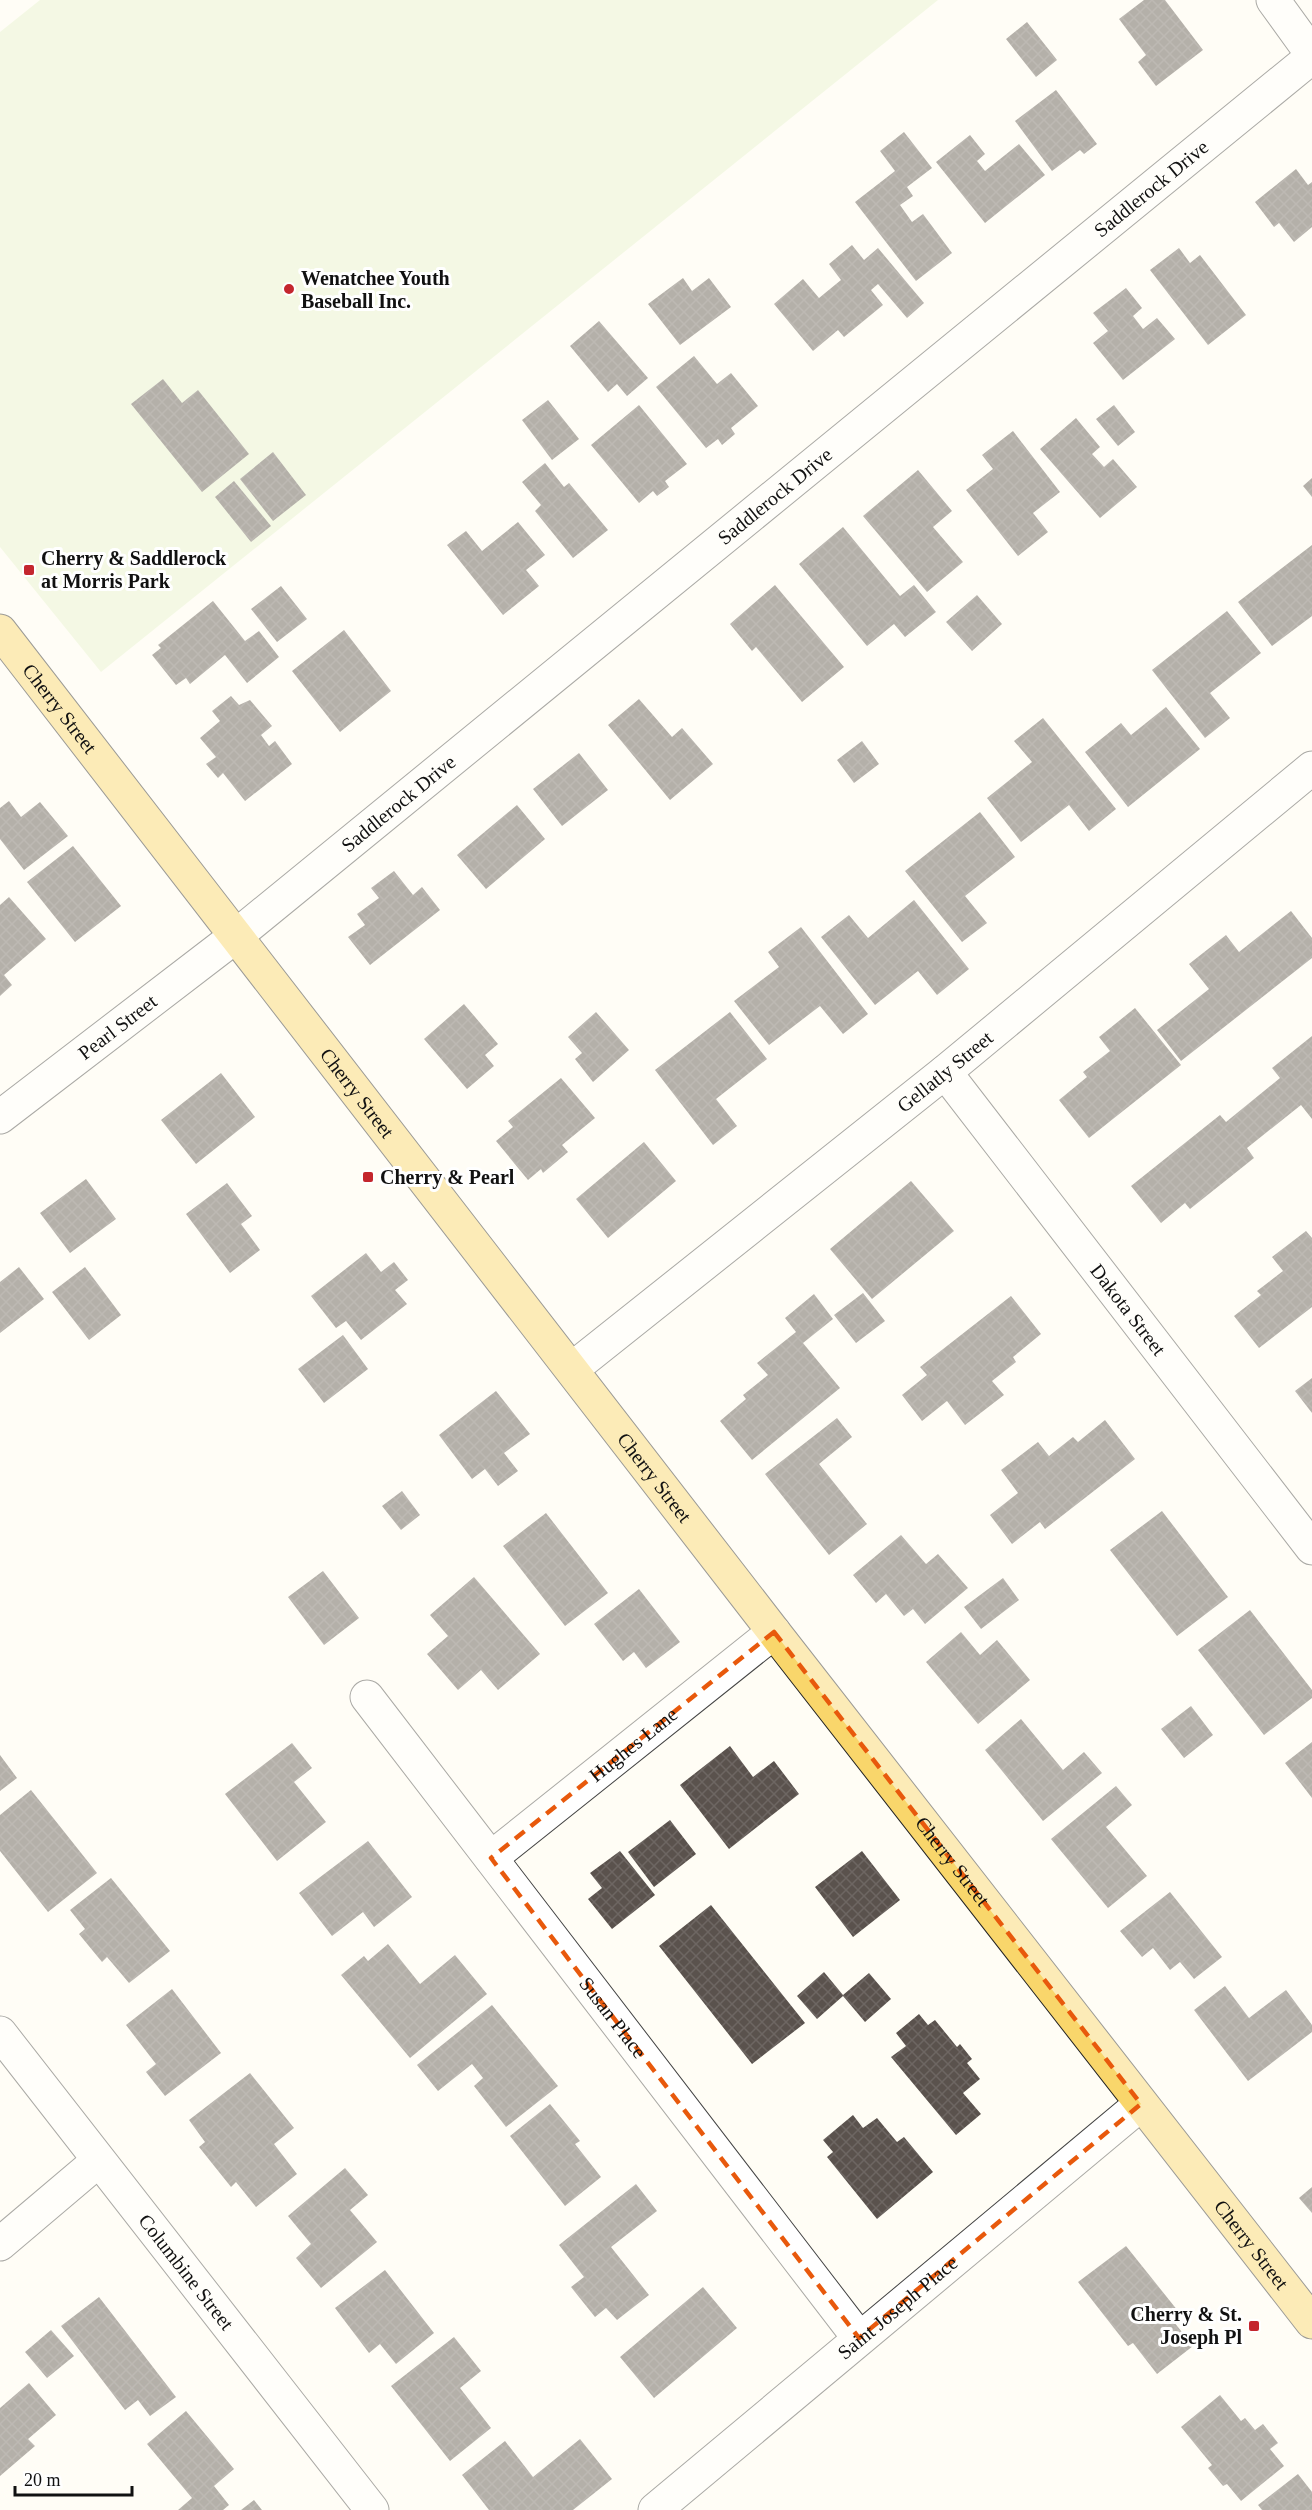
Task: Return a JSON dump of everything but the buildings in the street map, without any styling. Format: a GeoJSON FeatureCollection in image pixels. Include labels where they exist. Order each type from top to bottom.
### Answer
{"type":"FeatureCollection","features":[{"type":"Feature","properties":{"kind":"main road","name":"Cherry Street"},"geometry":{"type":"LineString","coordinates":[[0,631],[774,1632],[1312,2322]]}},
{"type":"Feature","properties":{"kind":"street"},"geometry":{"type":"LineString","coordinates":[[1273,0],[1312,55]]}},
{"type":"Feature","properties":{"kind":"street","name":"Saddlerock Drive"},"geometry":{"type":"LineString","coordinates":[[236,936],[1312,55]]}},
{"type":"Feature","properties":{"kind":"street","name":"Gellatly Street"},"geometry":{"type":"LineString","coordinates":[[572,1369],[1306,784]]}},
{"type":"Feature","properties":{"kind":"street","name":"Pearl Street"},"geometry":{"type":"LineString","coordinates":[[0,1117],[236,936]]}},
{"type":"Feature","properties":{"kind":"street","name":"Dakota Street"},"geometry":{"type":"LineString","coordinates":[[945,1072],[1312,1548]]}},
{"type":"Feature","properties":{"kind":"street","name":"Hughes Lane"},"geometry":{"type":"LineString","coordinates":[[491,1858],[774,1632]]}},
{"type":"Feature","properties":{"kind":"street","name":"Susan Place"},"geometry":{"type":"LineString","coordinates":[[367,1697],[859,2338]]}},
{"type":"Feature","properties":{"kind":"street","name":"Columbine Street"},"geometry":{"type":"LineString","coordinates":[[0,2033],[372,2510]]}},
{"type":"Feature","properties":{"kind":"street","name":"Saint Joseph Place"},"geometry":{"type":"LineString","coordinates":[[655,2510],[1141,2104]]}},
{"type":"Feature","properties":{"kind":"street"},"geometry":{"type":"LineString","coordinates":[[0,2244],[98,2161]]}},
{"type":"Feature","properties":{"kind":"highlighted area"},"geometry":{"type":"Polygon","coordinates":[[[774,1632],[1141,2104],[859,2338],[491,1858],[774,1632]]]}},
{"type":"Feature","properties":{"kind":"green space","name":"Wenatchee Youth Baseball Inc."},"geometry":{"type":"Polygon","coordinates":[[[40,0],[938,0],[101,672],[0,547],[0,32],[40,0]]]}},
{"type":"Feature","properties":{"kind":"place","name":"Wenatchee Youth Baseball Inc."},"geometry":{"type":"Point","coordinates":[289,289]}},
{"type":"Feature","properties":{"kind":"place","name":"Cherry & Saddlerock at Morris Park"},"geometry":{"type":"Point","coordinates":[29,570]}},
{"type":"Feature","properties":{"kind":"place","name":"Cherry & Pearl"},"geometry":{"type":"Point","coordinates":[368,1177]}},
{"type":"Feature","properties":{"kind":"place","name":"Cherry & St. Joseph Pl"},"geometry":{"type":"Point","coordinates":[1254,2326]}}]}
